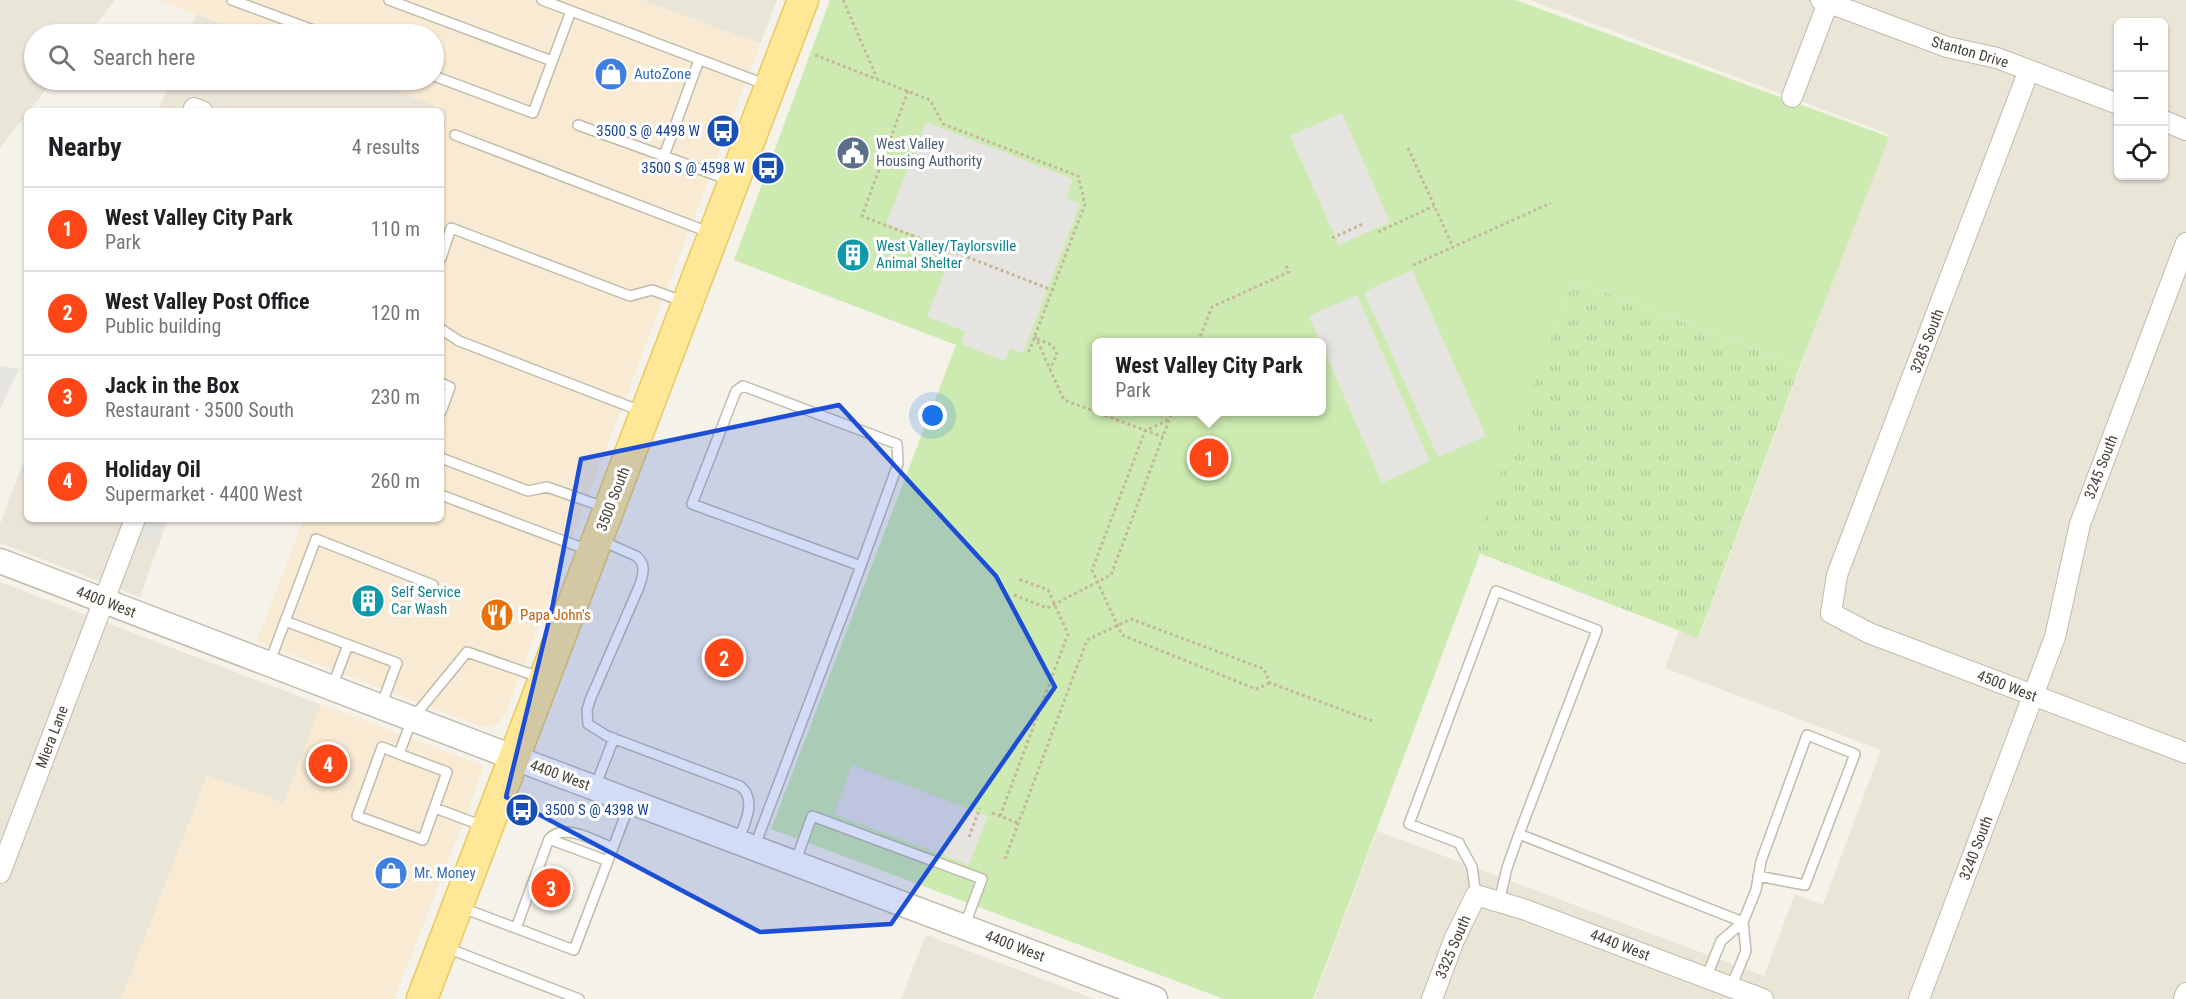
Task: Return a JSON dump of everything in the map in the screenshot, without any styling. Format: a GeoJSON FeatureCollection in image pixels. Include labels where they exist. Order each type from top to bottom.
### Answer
{"type":"FeatureCollection","features":[{"type":"Feature","properties":{"kind":"main road","name":"3500 South"},"geometry":{"type":"LineString","coordinates":[[422,999],[803,0]]}},
{"type":"Feature","properties":{"kind":"street","name":"Stanton Drive"},"geometry":{"type":"LineString","coordinates":[[1826,1],[1947,47],[1997,57],[2114,102]]}},
{"type":"Feature","properties":{"kind":"street"},"geometry":{"type":"LineString","coordinates":[[1792,97],[1826,1]]}},
{"type":"Feature","properties":{"kind":"street","name":"3285 South"},"geometry":{"type":"LineString","coordinates":[[1831,613],[1838,575],[2029,70]]}},
{"type":"Feature","properties":{"kind":"street"},"geometry":{"type":"LineString","coordinates":[[2168,123],[2186,130]]}},
{"type":"Feature","properties":{"kind":"street","name":"3245 South"},"geometry":{"type":"LineString","coordinates":[[2034,697],[2063,610],[2080,524],[2186,243]]}},
{"type":"Feature","properties":{"kind":"street","name":"Miera Lane"},"geometry":{"type":"LineString","coordinates":[[0,873],[134,522]]}},
{"type":"Feature","properties":{"kind":"street","name":"4400 West"},"geometry":{"type":"LineString","coordinates":[[0,561],[1155,999]]}},
{"type":"Feature","properties":{"kind":"street","name":"4500 West"},"geometry":{"type":"LineString","coordinates":[[1831,613],[1869,633],[2186,753]]}},
{"type":"Feature","properties":{"kind":"street","name":"3240 South"},"geometry":{"type":"LineString","coordinates":[[1919,999],[2034,697]]}},
{"type":"Feature","properties":{"kind":"street","name":"4440 West"},"geometry":{"type":"LineString","coordinates":[[1476,896],[1499,902],[1763,999]]}},
{"type":"Feature","properties":{"kind":"street","name":"3325 South"},"geometry":{"type":"LineString","coordinates":[[1432,999],[1454,940],[1476,896]]}},
{"type":"Feature","properties":{"kind":"street"},"geometry":{"type":"LineString","coordinates":[[2184,999],[2186,993]]}},
{"type":"Feature","properties":{"kind":"lane"},"geometry":{"type":"LineString","coordinates":[[232,0],[297,24]]}},
{"type":"Feature","properties":{"kind":"lane"},"geometry":{"type":"LineString","coordinates":[[389,0],[552,61]]}},
{"type":"Feature","properties":{"kind":"lane"},"geometry":{"type":"LineString","coordinates":[[542,0],[770,87]]}},
{"type":"Feature","properties":{"kind":"lane"},"geometry":{"type":"LineString","coordinates":[[444,80],[533,113],[571,11]]}},
{"type":"Feature","properties":{"kind":"lane"},"geometry":{"type":"LineString","coordinates":[[664,156],[699,60]]}},
{"type":"Feature","properties":{"kind":"lane"},"geometry":{"type":"LineString","coordinates":[[578,125],[734,182]]}},
{"type":"Feature","properties":{"kind":"lane"},"geometry":{"type":"LineString","coordinates":[[455,135],[714,234]]}},
{"type":"Feature","properties":{"kind":"lane"},"geometry":{"type":"LineString","coordinates":[[444,250],[452,228],[630,296],[652,290],[688,302]]}},
{"type":"Feature","properties":{"kind":"lane"},"geometry":{"type":"LineString","coordinates":[[444,331],[459,341],[646,413]]}},
{"type":"Feature","properties":{"kind":"lane"},"geometry":{"type":"LineString","coordinates":[[444,384],[450,387],[444,404]]}},
{"type":"Feature","properties":{"kind":"lane"},"geometry":{"type":"LineString","coordinates":[[746,844],[861,567],[898,464],[897,444],[743,386],[736,391],[692,504],[861,567]]}},
{"type":"Feature","properties":{"kind":"lane"},"geometry":{"type":"LineString","coordinates":[[444,459],[528,491],[547,487],[609,509]]}},
{"type":"Feature","properties":{"kind":"lane"},"geometry":{"type":"LineString","coordinates":[[444,496],[595,546],[636,556],[641,560],[644,568],[639,587],[587,710],[588,724],[591,728],[614,738],[744,789],[749,803],[746,844]]}},
{"type":"Feature","properties":{"kind":"lane"},"geometry":{"type":"LineString","coordinates":[[269,664],[316,540],[433,585]]}},
{"type":"Feature","properties":{"kind":"lane"},"geometry":{"type":"LineString","coordinates":[[1476,896],[1472,867],[1459,843],[1409,824],[1496,591],[1597,630],[1519,834],[1507,868],[1499,902]]}},
{"type":"Feature","properties":{"kind":"lane"},"geometry":{"type":"LineString","coordinates":[[285,621],[397,663],[380,706]]}},
{"type":"Feature","properties":{"kind":"lane"},"geometry":{"type":"LineString","coordinates":[[332,688],[348,645]]}},
{"type":"Feature","properties":{"kind":"lane"},"geometry":{"type":"LineString","coordinates":[[399,754],[412,719],[467,652],[544,679]]}},
{"type":"Feature","properties":{"kind":"lane"},"geometry":{"type":"LineString","coordinates":[[1706,978],[1721,941],[1743,922],[1756,890],[1758,876],[1761,861],[1807,735],[1855,754],[1805,885],[1758,876]]}},
{"type":"Feature","properties":{"kind":"lane"},"geometry":{"type":"LineString","coordinates":[[595,788],[614,738]]}},
{"type":"Feature","properties":{"kind":"lane"},"geometry":{"type":"LineString","coordinates":[[382,747],[399,754],[447,772],[423,840],[357,816],[382,747]]}},
{"type":"Feature","properties":{"kind":"lane"},"geometry":{"type":"LineString","coordinates":[[458,906],[574,950],[631,801]]}},
{"type":"Feature","properties":{"kind":"lane"},"geometry":{"type":"LineString","coordinates":[[435,807],[488,827]]}},
{"type":"Feature","properties":{"kind":"lane"},"geometry":{"type":"LineString","coordinates":[[795,863],[812,816],[982,879],[964,927]]}},
{"type":"Feature","properties":{"kind":"lane"},"geometry":{"type":"LineString","coordinates":[[516,928],[549,839],[553,834],[565,831],[613,848]]}},
{"type":"Feature","properties":{"kind":"lane"},"geometry":{"type":"LineString","coordinates":[[1519,834],[1743,922]]}},
{"type":"Feature","properties":{"kind":"lane"},"geometry":{"type":"LineString","coordinates":[[549,839],[608,861]]}},
{"type":"Feature","properties":{"kind":"lane"},"geometry":{"type":"LineString","coordinates":[[1731,987],[1746,951],[1743,922]]}},
{"type":"Feature","properties":{"kind":"lane"},"geometry":{"type":"LineString","coordinates":[[442,946],[579,999]]}},
{"type":"Feature","properties":{"kind":"path"},"geometry":{"type":"LineString","coordinates":[[843,0],[877,79]]}},
{"type":"Feature","properties":{"kind":"path"},"geometry":{"type":"LineString","coordinates":[[815,54],[930,100],[943,123],[1078,176],[1085,204],[1028,354]]}},
{"type":"Feature","properties":{"kind":"path"},"geometry":{"type":"LineString","coordinates":[[908,91],[862,216],[1052,290]]}},
{"type":"Feature","properties":{"kind":"path"},"geometry":{"type":"LineString","coordinates":[[1408,148],[1453,247]]}},
{"type":"Feature","properties":{"kind":"path"},"geometry":{"type":"LineString","coordinates":[[1413,265],[1551,203]]}},
{"type":"Feature","properties":{"kind":"path"},"geometry":{"type":"LineString","coordinates":[[1378,232],[1434,206]]}},
{"type":"Feature","properties":{"kind":"path"},"geometry":{"type":"LineString","coordinates":[[1332,238],[1363,224]]}},
{"type":"Feature","properties":{"kind":"path"},"geometry":{"type":"LineString","coordinates":[[1200,338],[1212,307],[1289,272],[1285,263]]}},
{"type":"Feature","properties":{"kind":"path"},"geometry":{"type":"LineString","coordinates":[[1036,337],[1064,400],[1092,411]]}},
{"type":"Feature","properties":{"kind":"path"},"geometry":{"type":"LineString","coordinates":[[1036,337],[1052,345],[1057,354],[1050,369]]}},
{"type":"Feature","properties":{"kind":"path"},"geometry":{"type":"LineString","coordinates":[[1106,416],[1162,437]]}},
{"type":"Feature","properties":{"kind":"path"},"geometry":{"type":"LineString","coordinates":[[1014,595],[1047,608],[1112,575],[1170,416]]}},
{"type":"Feature","properties":{"kind":"path"},"geometry":{"type":"LineString","coordinates":[[1168,420],[1145,431],[1092,570],[1122,635],[1256,688],[1270,683],[1375,722]]}},
{"type":"Feature","properties":{"kind":"path"},"geometry":{"type":"LineString","coordinates":[[1000,816],[1068,634],[1048,590],[1019,579]]}},
{"type":"Feature","properties":{"kind":"path"},"geometry":{"type":"LineString","coordinates":[[1005,859],[1088,640],[1131,619],[1264,669],[1270,683]]}},
{"type":"Feature","properties":{"kind":"path"},"geometry":{"type":"LineString","coordinates":[[969,837],[980,808]]}},
{"type":"Feature","properties":{"kind":"path"},"geometry":{"type":"LineString","coordinates":[[992,813],[1018,823]]}},
{"type":"Feature","properties":{"kind":"highlighted area"},"geometry":{"type":"Polygon","coordinates":[[[839,405],[996,576],[1055,687],[891,924],[760,932],[506,797],[553,604],[581,459],[839,405]]]}},
{"type":"Feature","properties":{"kind":"shaded area"},"geometry":{"type":"Polygon","coordinates":[[[0,0],[115,0],[96,24],[24,24],[24,90],[45,90],[31,108],[24,108],[24,117],[0,148],[0,0]]]}},
{"type":"Feature","properties":{"kind":"shaded area"},"geometry":{"type":"Polygon","coordinates":[[[159,0],[642,0],[760,44],[505,714],[499,722],[493,725],[482,727],[257,641],[303,522],[444,522],[444,124],[449,111],[394,90],[444,90],[444,24],[223,24],[159,0]]]}},
{"type":"Feature","properties":{"kind":"shaded area"},"geometry":{"type":"Polygon","coordinates":[[[642,0],[777,0],[760,44],[642,0]]]}},
{"type":"Feature","properties":{"kind":"shaded area"},"geometry":{"type":"Polygon","coordinates":[[[1530,0],[2186,0],[2186,999],[1314,999],[1377,831],[1764,976],[1795,894],[1823,905],[1881,750],[1665,668],[1679,631],[1699,637],[1888,134],[1530,0]]]}},
{"type":"Feature","properties":{"kind":"shaded area"},"geometry":{"type":"Polygon","coordinates":[[[196,14],[222,24],[192,24],[196,14]]]}},
{"type":"Feature","properties":{"kind":"shaded area"},"geometry":{"type":"Polygon","coordinates":[[[167,90],[395,90],[444,108],[159,108],[167,90]]]}},
{"type":"Feature","properties":{"kind":"shaded area"},"geometry":{"type":"Polygon","coordinates":[[[444,108],[449,110],[444,123],[444,108]]]}},
{"type":"Feature","properties":{"kind":"shaded area"},"geometry":{"type":"Polygon","coordinates":[[[1342,113],[1390,222],[1339,245],[1290,136],[1342,113]]]}},
{"type":"Feature","properties":{"kind":"shaded area"},"geometry":{"type":"Polygon","coordinates":[[[926,122],[1073,179],[1067,198],[1080,204],[1023,353],[1010,348],[1005,361],[961,344],[965,331],[927,317],[953,249],[886,224],[926,122]]]}},
{"type":"Feature","properties":{"kind":"shaded area"},"geometry":{"type":"Polygon","coordinates":[[[1412,270],[1486,436],[1438,457],[1364,292],[1412,270]]]}},
{"type":"Feature","properties":{"kind":"shaded area"},"geometry":{"type":"Polygon","coordinates":[[[1357,295],[1430,461],[1382,483],[1326,355],[1326,338],[1319,338],[1309,316],[1357,295]]]}},
{"type":"Feature","properties":{"kind":"shaded area"},"geometry":{"type":"Polygon","coordinates":[[[0,366],[19,369],[0,409],[0,366]]]}},
{"type":"Feature","properties":{"kind":"shaded area"},"geometry":{"type":"Polygon","coordinates":[[[24,461],[24,522],[167,522],[140,597],[0,543],[0,524],[24,461]]]}},
{"type":"Feature","properties":{"kind":"shaded area"},"geometry":{"type":"Polygon","coordinates":[[[147,522],[163,522],[154,545],[140,540],[147,522]]]}},
{"type":"Feature","properties":{"kind":"shaded area"},"geometry":{"type":"Polygon","coordinates":[[[0,582],[465,760],[478,776],[478,783],[394,999],[0,999],[0,582]]]}},
{"type":"Feature","properties":{"kind":"shaded area"},"geometry":{"type":"Polygon","coordinates":[[[321,704],[484,766],[394,999],[121,999],[207,775],[284,803],[321,704]]]}},
{"type":"Feature","properties":{"kind":"shaded area"},"geometry":{"type":"Polygon","coordinates":[[[852,765],[988,816],[969,865],[834,814],[852,765]]]}},
{"type":"Feature","properties":{"kind":"shaded area"},"geometry":{"type":"Polygon","coordinates":[[[926,935],[1095,999],[901,999],[926,935]]]}},
{"type":"Feature","properties":{"kind":"green space"},"geometry":{"type":"Polygon","coordinates":[[[830,0],[1516,0],[1889,137],[1800,366],[1573,280],[1472,550],[1480,554],[1313,999],[1224,999],[771,829],[956,345],[734,260],[830,0]]]}},
{"type":"Feature","properties":{"kind":"green space"},"geometry":{"type":"Polygon","coordinates":[[[1573,280],[1800,366],[1698,638],[1471,550],[1573,280]]]}},
{"type":"Feature","properties":{"kind":"place","name":"AutoZone"},"geometry":{"type":"Point","coordinates":[611,74]}},
{"type":"Feature","properties":{"kind":"place","name":"3500 S @ 4498 W"},"geometry":{"type":"Point","coordinates":[723,131]}},
{"type":"Feature","properties":{"kind":"place","name":"West Valley Housing Authority"},"geometry":{"type":"Point","coordinates":[853,153]}},
{"type":"Feature","properties":{"kind":"place","name":"3500 S @ 4598 W"},"geometry":{"type":"Point","coordinates":[768,168]}},
{"type":"Feature","properties":{"kind":"place","name":"West Valley/Taylorsville Animal Shelter"},"geometry":{"type":"Point","coordinates":[853,255]}},
{"type":"Feature","properties":{"kind":"place","name":"West Valley City Park"},"geometry":{"type":"Point","coordinates":[1209,458]}},
{"type":"Feature","properties":{"kind":"place","name":"Self Service Car Wash"},"geometry":{"type":"Point","coordinates":[368,601]}},
{"type":"Feature","properties":{"kind":"place","name":"Papa John's"},"geometry":{"type":"Point","coordinates":[497,615]}},
{"type":"Feature","properties":{"kind":"place","name":"West Valley Post Office"},"geometry":{"type":"Point","coordinates":[724,658]}},
{"type":"Feature","properties":{"kind":"place","name":"Holiday Oil"},"geometry":{"type":"Point","coordinates":[328,764]}},
{"type":"Feature","properties":{"kind":"place","name":"3500 S @ 4398 W"},"geometry":{"type":"Point","coordinates":[522,810]}},
{"type":"Feature","properties":{"kind":"place","name":"Mr. Money"},"geometry":{"type":"Point","coordinates":[391,873]}},
{"type":"Feature","properties":{"kind":"place","name":"Jack in the Box"},"geometry":{"type":"Point","coordinates":[551,888]}}]}
